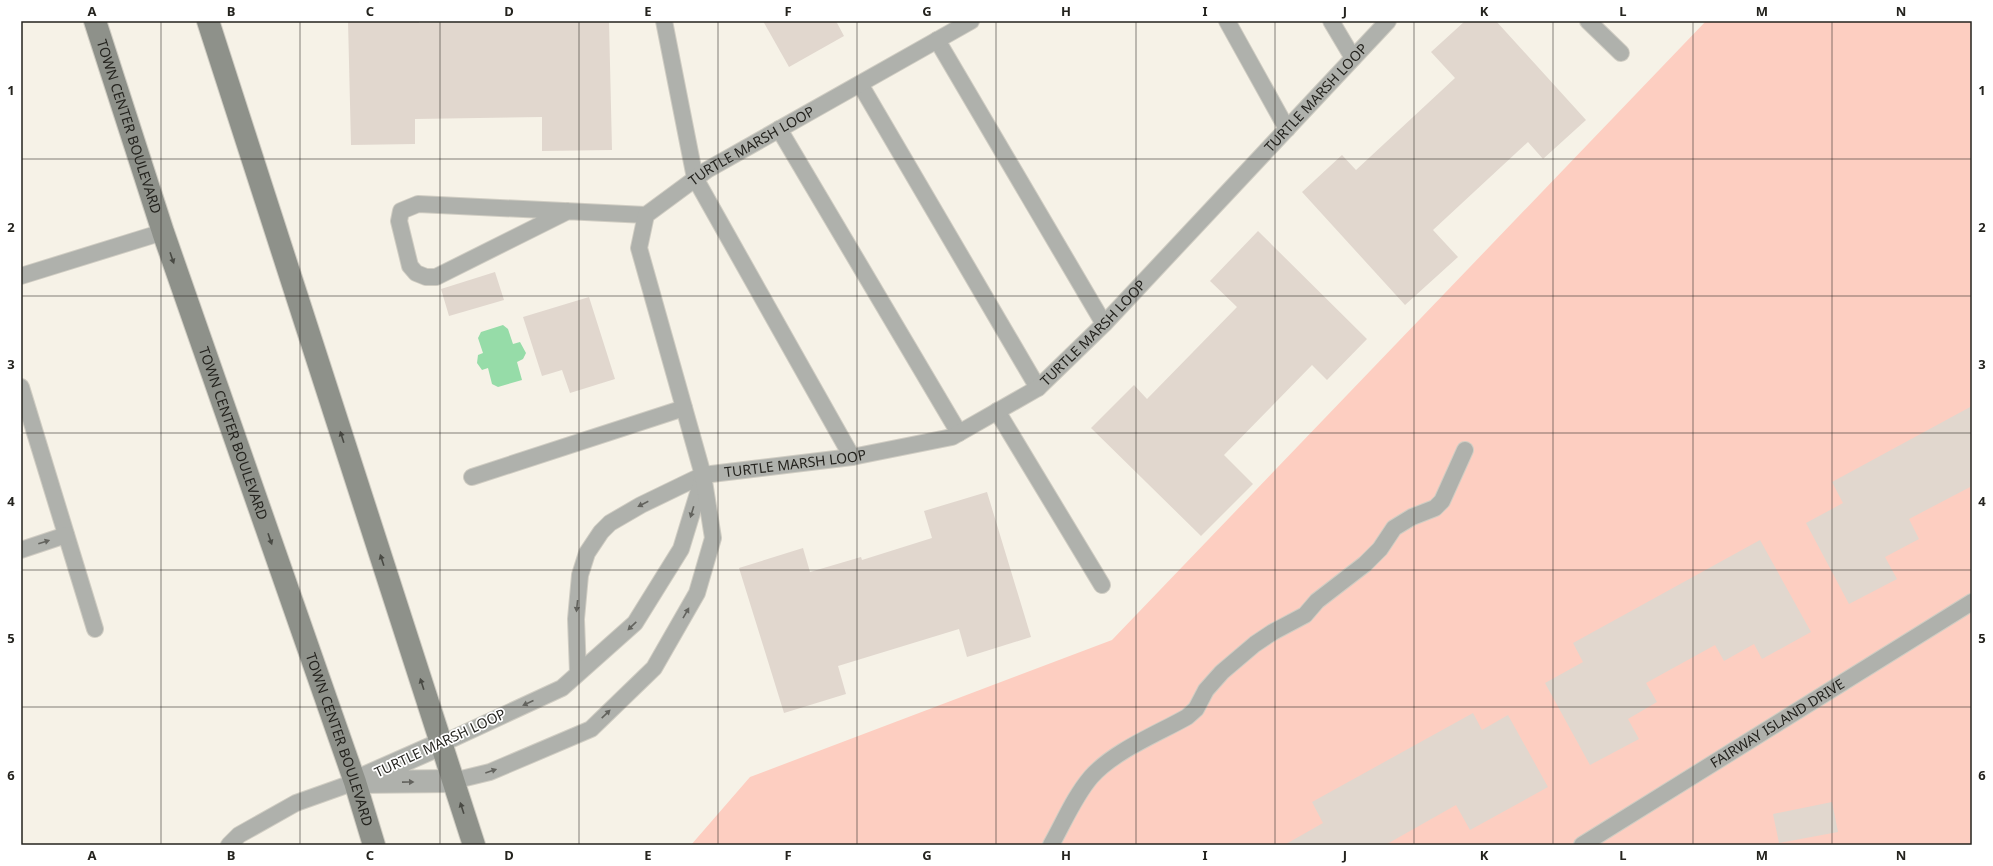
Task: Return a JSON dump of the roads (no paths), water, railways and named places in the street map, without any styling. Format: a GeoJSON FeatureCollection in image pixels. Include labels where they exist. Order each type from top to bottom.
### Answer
{"type":"FeatureCollection","features":[{"type":"Feature","properties":{"kind":"main road","name":"TOWN CENTER BOULEVARD"},"geometry":{"type":"LineString","coordinates":[[95,21],[163,232],[355,782],[374,845]]}},
{"type":"Feature","properties":{"kind":"main road"},"geometry":{"type":"LineString","coordinates":[[208,21],[474,845]]}},
{"type":"Feature","properties":{"kind":"street","name":"TURTLE MARSH LOOP"},"geometry":{"type":"LineString","coordinates":[[355,782],[441,744]]}},
{"type":"Feature","properties":{"kind":"street","name":"TURTLE MARSH LOOP"},"geometry":{"type":"LineString","coordinates":[[355,782],[453,781]]}},
{"type":"Feature","properties":{"kind":"lane"},"geometry":{"type":"LineString","coordinates":[[664,21],[695,178],[852,457]]}},
{"type":"Feature","properties":{"kind":"lane","name":"TURTLE MARSH LOOP"},"geometry":{"type":"LineString","coordinates":[[453,781],[490,772],[591,729],[654,668],[697,593],[713,538],[703,475],[639,248],[646,215],[695,178],[971,21]]}},
{"type":"Feature","properties":{"kind":"lane"},"geometry":{"type":"LineString","coordinates":[[1227,21],[1287,129]]}},
{"type":"Feature","properties":{"kind":"lane"},"geometry":{"type":"LineString","coordinates":[[1331,21],[1353,58]]}},
{"type":"Feature","properties":{"kind":"lane","name":"TURTLE MARSH LOOP"},"geometry":{"type":"LineString","coordinates":[[703,475],[852,457],[952,437],[1038,388],[1104,324],[1388,21]]}},
{"type":"Feature","properties":{"kind":"lane"},"geometry":{"type":"LineString","coordinates":[[1588,21],[1621,53]]}},
{"type":"Feature","properties":{"kind":"lane"},"geometry":{"type":"LineString","coordinates":[[937,40],[1104,324]]}},
{"type":"Feature","properties":{"kind":"lane"},"geometry":{"type":"LineString","coordinates":[[860,84],[1038,388]]}},
{"type":"Feature","properties":{"kind":"lane"},"geometry":{"type":"LineString","coordinates":[[779,129],[959,433]]}},
{"type":"Feature","properties":{"kind":"lane"},"geometry":{"type":"LineString","coordinates":[[568,211],[436,277],[426,277],[416,273],[410,266],[399,220],[401,211],[418,204],[568,211],[646,215]]}},
{"type":"Feature","properties":{"kind":"lane"},"geometry":{"type":"LineString","coordinates":[[21,276],[163,232]]}},
{"type":"Feature","properties":{"kind":"lane"},"geometry":{"type":"LineString","coordinates":[[21,387],[95,629]]}},
{"type":"Feature","properties":{"kind":"lane"},"geometry":{"type":"LineString","coordinates":[[472,477],[684,408]]}},
{"type":"Feature","properties":{"kind":"lane"},"geometry":{"type":"LineString","coordinates":[[998,411],[1102,585]]}},
{"type":"Feature","properties":{"kind":"lane"},"geometry":{"type":"LineString","coordinates":[[1051,845],[1075,798],[1092,776],[1113,758],[1187,717],[1196,708],[1206,690],[1222,672],[1255,644],[1273,632],[1305,615],[1317,601],[1365,564],[1380,549],[1394,528],[1412,517],[1435,508],[1442,501],[1465,450]]}},
{"type":"Feature","properties":{"kind":"lane"},"geometry":{"type":"LineString","coordinates":[[578,673],[576,619],[580,576],[587,553],[601,532],[610,523],[641,505],[703,475]]}},
{"type":"Feature","properties":{"kind":"lane","name":"TURTLE MARSH LOOP"},"geometry":{"type":"LineString","coordinates":[[441,744],[562,688],[635,623],[681,549],[703,475]]}},
{"type":"Feature","properties":{"kind":"lane"},"geometry":{"type":"LineString","coordinates":[[21,550],[66,535]]}},
{"type":"Feature","properties":{"kind":"lane","name":"FAIRWAY ISLAND DRIVE"},"geometry":{"type":"LineString","coordinates":[[1582,845],[1972,602]]}},
{"type":"Feature","properties":{"kind":"lane"},"geometry":{"type":"LineString","coordinates":[[229,845],[239,835],[296,803],[355,782]]}}]}
